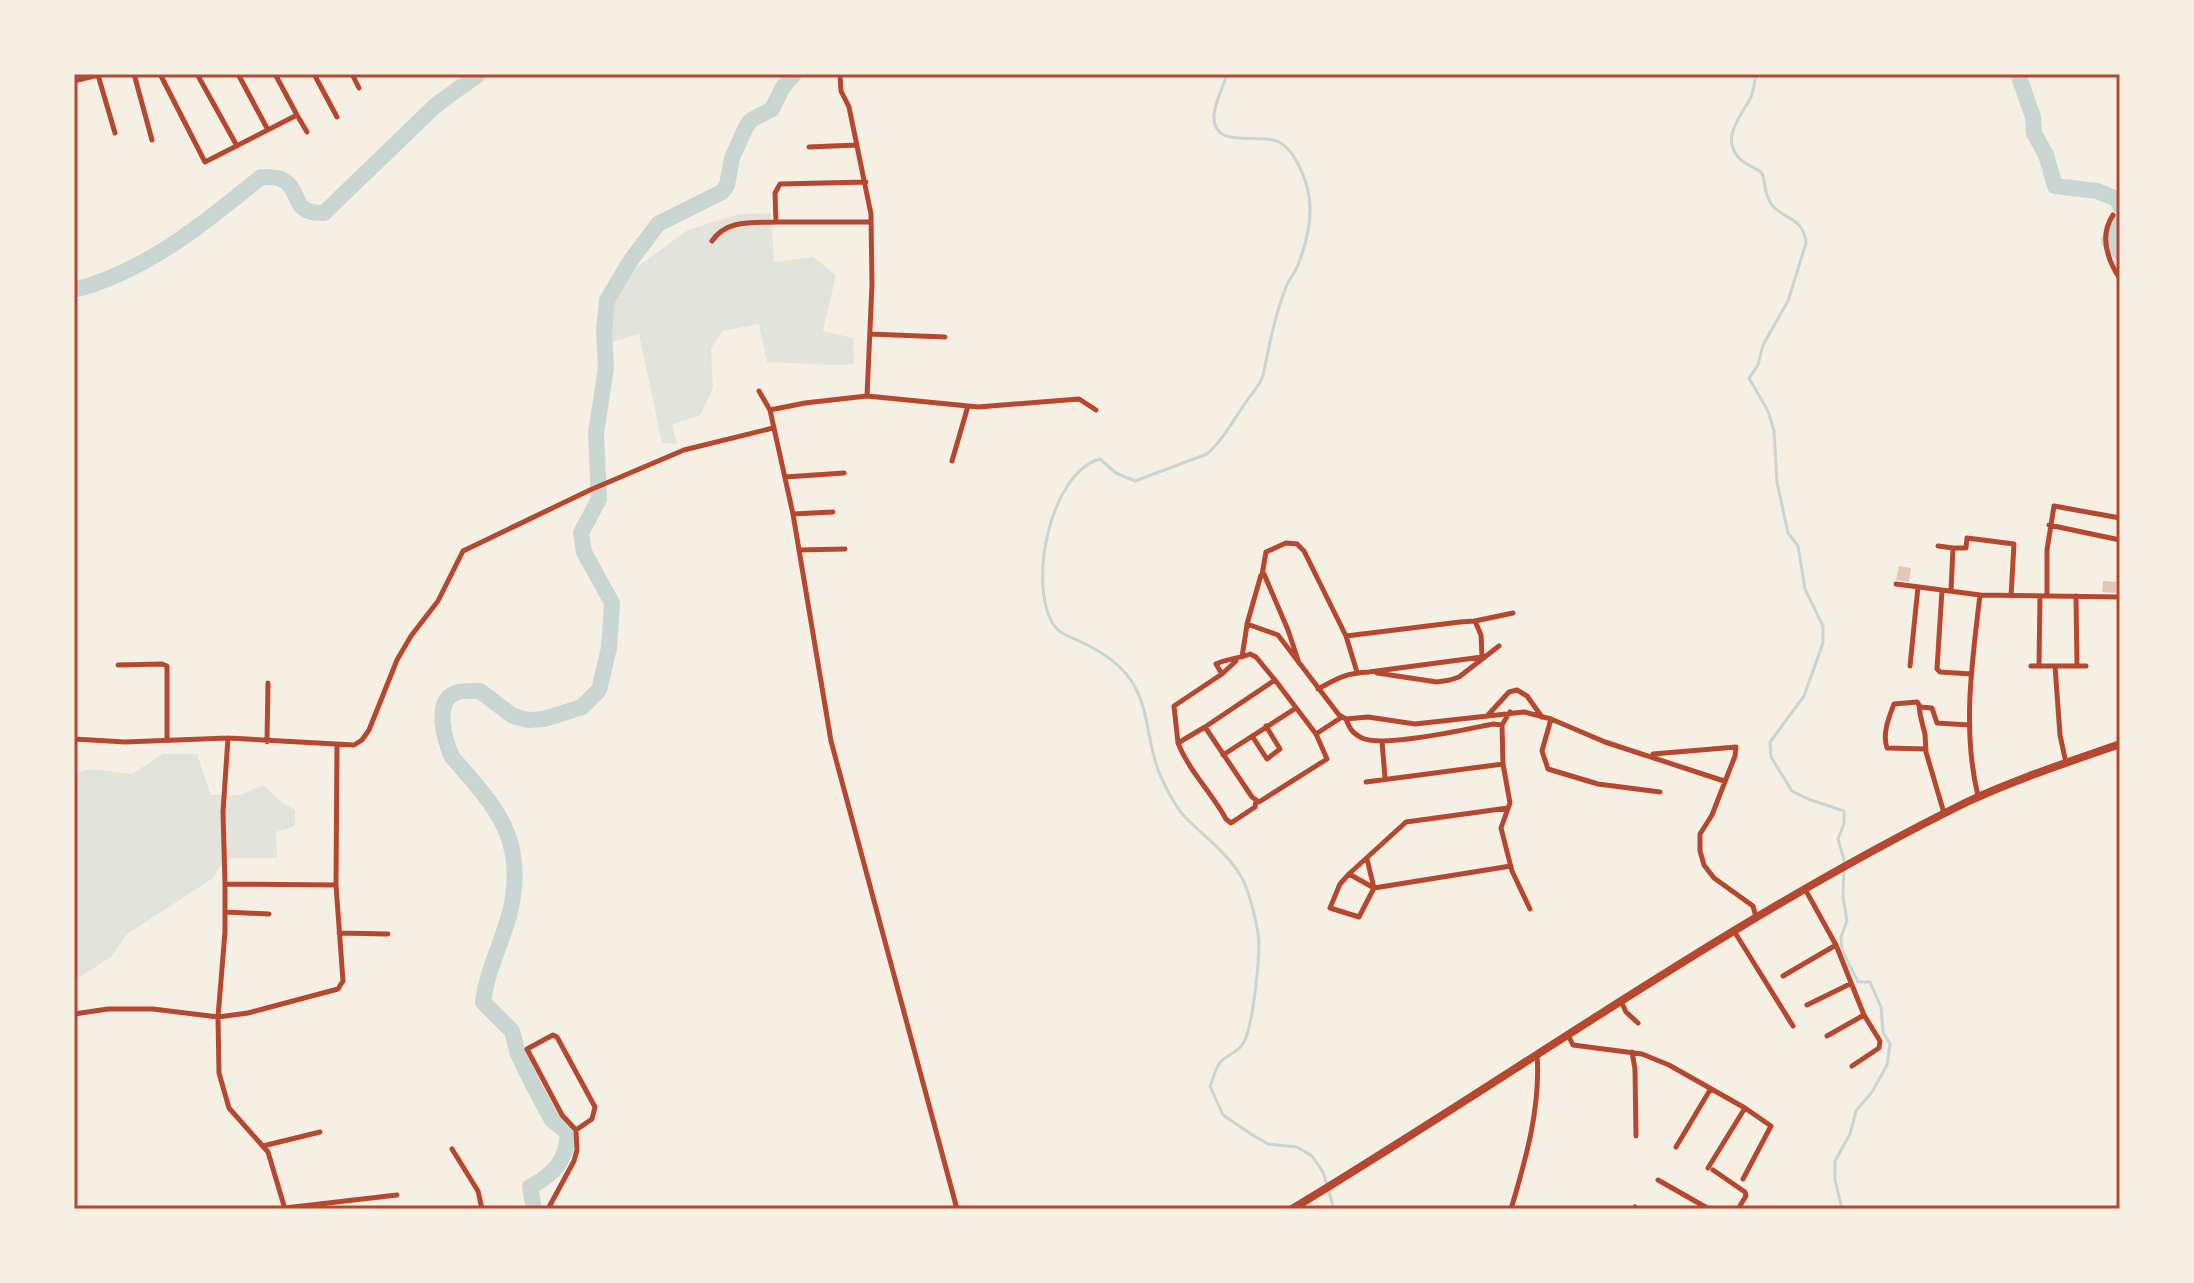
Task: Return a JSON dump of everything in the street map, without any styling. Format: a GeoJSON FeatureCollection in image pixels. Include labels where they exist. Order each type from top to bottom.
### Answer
{"type":"FeatureCollection","features":[{"type":"Feature","properties":{"kind":"main road"},"geometry":{"type":"LineString","coordinates":[[1292,1209],[1537,1053],[1805,889],[1978,797],[2120,744]]}},
{"type":"Feature","properties":{"kind":"street"},"geometry":{"type":"LineString","coordinates":[[134,74],[152,140]]}},
{"type":"Feature","properties":{"kind":"street"},"geometry":{"type":"LineString","coordinates":[[160,74],[205,162],[297,115]]}},
{"type":"Feature","properties":{"kind":"street"},"geometry":{"type":"LineString","coordinates":[[197,74],[237,146]]}},
{"type":"Feature","properties":{"kind":"street"},"geometry":{"type":"LineString","coordinates":[[238,74],[268,130]]}},
{"type":"Feature","properties":{"kind":"street"},"geometry":{"type":"LineString","coordinates":[[275,74],[307,132]]}},
{"type":"Feature","properties":{"kind":"street"},"geometry":{"type":"LineString","coordinates":[[314,74],[337,117]]}},
{"type":"Feature","properties":{"kind":"street"},"geometry":{"type":"LineString","coordinates":[[352,74],[359,88]]}},
{"type":"Feature","properties":{"kind":"street"},"geometry":{"type":"LineString","coordinates":[[840,74],[841,91],[849,107],[866,182],[871,222],[867,396]]}},
{"type":"Feature","properties":{"kind":"street"},"geometry":{"type":"LineString","coordinates":[[74,81],[100,75],[115,133]]}},
{"type":"Feature","properties":{"kind":"street"},"geometry":{"type":"LineString","coordinates":[[809,147],[857,145]]}},
{"type":"Feature","properties":{"kind":"street"},"geometry":{"type":"LineString","coordinates":[[776,222],[775,193],[780,184],[866,182]]}},
{"type":"Feature","properties":{"kind":"street"},"geometry":{"type":"LineString","coordinates":[[2113,215],[2105,235],[2106,248],[2120,279]]}},
{"type":"Feature","properties":{"kind":"street"},"geometry":{"type":"LineString","coordinates":[[712,241],[724,228],[735,224],[871,222]]}},
{"type":"Feature","properties":{"kind":"street"},"geometry":{"type":"LineString","coordinates":[[870,334],[945,337]]}},
{"type":"Feature","properties":{"kind":"street"},"geometry":{"type":"LineString","coordinates":[[759,391],[770,410],[793,514],[831,741],[957,1209]]}},
{"type":"Feature","properties":{"kind":"street"},"geometry":{"type":"LineString","coordinates":[[770,410],[867,396],[968,406],[1079,399],[1096,410]]}},
{"type":"Feature","properties":{"kind":"street"},"geometry":{"type":"LineString","coordinates":[[952,461],[968,406]]}},
{"type":"Feature","properties":{"kind":"street"},"geometry":{"type":"LineString","coordinates":[[74,739],[125,742],[228,738],[354,745],[369,730],[397,660],[438,601],[463,551],[590,490],[684,450],[773,428]]}},
{"type":"Feature","properties":{"kind":"street"},"geometry":{"type":"LineString","coordinates":[[785,477],[844,473]]}},
{"type":"Feature","properties":{"kind":"street"},"geometry":{"type":"LineString","coordinates":[[2047,596],[2049,525],[2055,506],[2120,518]]}},
{"type":"Feature","properties":{"kind":"street"},"geometry":{"type":"LineString","coordinates":[[793,514],[833,512]]}},
{"type":"Feature","properties":{"kind":"street"},"geometry":{"type":"LineString","coordinates":[[2049,525],[2120,540]]}},
{"type":"Feature","properties":{"kind":"street"},"geometry":{"type":"LineString","coordinates":[[1938,546],[1966,548],[1967,538],[2014,544],[2011,596]]}},
{"type":"Feature","properties":{"kind":"street"},"geometry":{"type":"LineString","coordinates":[[1205,727],[1256,801],[1255,807],[1231,823],[1187,763],[1178,743],[1174,706],[1239,659],[1266,552],[1286,543],[1297,544],[1304,551],[1346,636],[1357,672]]}},
{"type":"Feature","properties":{"kind":"street"},"geometry":{"type":"LineString","coordinates":[[1951,591],[1953,548]]}},
{"type":"Feature","properties":{"kind":"street"},"geometry":{"type":"LineString","coordinates":[[799,550],[845,549]]}},
{"type":"Feature","properties":{"kind":"street"},"geometry":{"type":"LineString","coordinates":[[1262,575],[1283,618],[1299,663]]}},
{"type":"Feature","properties":{"kind":"street"},"geometry":{"type":"LineString","coordinates":[[1896,584],[1980,595],[2120,597]]}},
{"type":"Feature","properties":{"kind":"street"},"geometry":{"type":"LineString","coordinates":[[1910,666],[1918,587]]}},
{"type":"Feature","properties":{"kind":"street"},"geometry":{"type":"LineString","coordinates":[[1942,590],[1937,669],[1971,674]]}},
{"type":"Feature","properties":{"kind":"street"},"geometry":{"type":"LineString","coordinates":[[1978,797],[1971,767],[1969,725],[1980,595]]}},
{"type":"Feature","properties":{"kind":"street"},"geometry":{"type":"LineString","coordinates":[[2039,666],[2040,596]]}},
{"type":"Feature","properties":{"kind":"street"},"geometry":{"type":"LineString","coordinates":[[2076,596],[2077,666]]}},
{"type":"Feature","properties":{"kind":"street"},"geometry":{"type":"LineString","coordinates":[[1346,636],[1475,621],[1513,613]]}},
{"type":"Feature","properties":{"kind":"street"},"geometry":{"type":"LineString","coordinates":[[1278,635],[1283,618]]}},
{"type":"Feature","properties":{"kind":"street"},"geometry":{"type":"LineString","coordinates":[[1475,621],[1481,635],[1482,657]]}},
{"type":"Feature","properties":{"kind":"street"},"geometry":{"type":"LineString","coordinates":[[1247,624],[1278,635],[1351,731],[1363,739],[1382,741],[1502,725]]}},
{"type":"Feature","properties":{"kind":"street"},"geometry":{"type":"LineString","coordinates":[[1372,672],[1437,682],[1459,677],[1499,646]]}},
{"type":"Feature","properties":{"kind":"street"},"geometry":{"type":"LineString","coordinates":[[1222,674],[1216,664],[1250,654],[1256,657],[1316,734],[1327,759],[1256,801]]}},
{"type":"Feature","properties":{"kind":"street"},"geometry":{"type":"LineString","coordinates":[[1318,689],[1349,673],[1482,657]]}},
{"type":"Feature","properties":{"kind":"street"},"geometry":{"type":"LineString","coordinates":[[118,665],[167,666],[167,739]]}},
{"type":"Feature","properties":{"kind":"street"},"geometry":{"type":"LineString","coordinates":[[2031,666],[2086,666]]}},
{"type":"Feature","properties":{"kind":"street"},"geometry":{"type":"LineString","coordinates":[[2055,666],[2060,735],[2066,763]]}},
{"type":"Feature","properties":{"kind":"street"},"geometry":{"type":"LineString","coordinates":[[1178,743],[1275,680]]}},
{"type":"Feature","properties":{"kind":"street"},"geometry":{"type":"LineString","coordinates":[[267,742],[268,683]]}},
{"type":"Feature","properties":{"kind":"street"},"geometry":{"type":"LineString","coordinates":[[1488,715],[1509,692],[1517,690],[1527,696],[1542,717]]}},
{"type":"Feature","properties":{"kind":"street"},"geometry":{"type":"LineString","coordinates":[[1926,749],[1888,749],[1885,743],[1893,705],[1917,702],[1920,707],[1919,720],[1925,731],[1926,749],[1945,814]]}},
{"type":"Feature","properties":{"kind":"street"},"geometry":{"type":"LineString","coordinates":[[1920,707],[1931,708],[1937,723],[1969,725]]}},
{"type":"Feature","properties":{"kind":"street"},"geometry":{"type":"LineString","coordinates":[[1223,755],[1296,708]]}},
{"type":"Feature","properties":{"kind":"street"},"geometry":{"type":"LineString","coordinates":[[1510,712],[1502,725],[1503,764],[1510,803],[1501,828],[1511,866],[1530,909]]}},
{"type":"Feature","properties":{"kind":"street"},"geometry":{"type":"LineString","coordinates":[[1316,734],[1344,718],[1368,717],[1415,724],[1524,712],[1724,781]]}},
{"type":"Feature","properties":{"kind":"street"},"geometry":{"type":"LineString","coordinates":[[1551,719],[1542,751],[1548,769],[1598,784],[1660,792]]}},
{"type":"Feature","properties":{"kind":"street"},"geometry":{"type":"LineString","coordinates":[[1453,731],[1454,721]]}},
{"type":"Feature","properties":{"kind":"street"},"geometry":{"type":"LineString","coordinates":[[1252,736],[1267,759],[1280,749],[1266,726]]}},
{"type":"Feature","properties":{"kind":"street"},"geometry":{"type":"LineString","coordinates":[[228,738],[223,812],[225,912],[218,1017],[219,1073],[229,1108],[263,1146],[277,1176],[285,1208],[397,1195]]}},
{"type":"Feature","properties":{"kind":"street"},"geometry":{"type":"LineString","coordinates":[[1382,741],[1385,778]]}},
{"type":"Feature","properties":{"kind":"street"},"geometry":{"type":"LineString","coordinates":[[74,1014],[108,1009],[153,1009],[218,1017],[248,1013],[338,989],[343,981],[336,885],[337,746]]}},
{"type":"Feature","properties":{"kind":"street"},"geometry":{"type":"LineString","coordinates":[[1648,754],[1734,746],[1735,756],[1712,815],[1700,834],[1700,851],[1704,865],[1714,878],[1753,906],[1757,918]]}},
{"type":"Feature","properties":{"kind":"street"},"geometry":{"type":"LineString","coordinates":[[1366,782],[1503,764]]}},
{"type":"Feature","properties":{"kind":"street"},"geometry":{"type":"LineString","coordinates":[[1367,859],[1374,888],[1359,917],[1330,908],[1340,884],[1406,822],[1508,808]]}},
{"type":"Feature","properties":{"kind":"street"},"geometry":{"type":"LineString","coordinates":[[1349,874],[1374,888],[1511,866]]}},
{"type":"Feature","properties":{"kind":"street"},"geometry":{"type":"LineString","coordinates":[[225,884],[336,885]]}},
{"type":"Feature","properties":{"kind":"street"},"geometry":{"type":"LineString","coordinates":[[1805,889],[1836,945],[1864,1015],[1880,1041],[1880,1046],[1852,1066]]}},
{"type":"Feature","properties":{"kind":"street"},"geometry":{"type":"LineString","coordinates":[[225,912],[269,914]]}},
{"type":"Feature","properties":{"kind":"street"},"geometry":{"type":"LineString","coordinates":[[1734,931],[1793,1026]]}},
{"type":"Feature","properties":{"kind":"street"},"geometry":{"type":"LineString","coordinates":[[339,933],[388,934]]}},
{"type":"Feature","properties":{"kind":"street"},"geometry":{"type":"LineString","coordinates":[[1783,976],[1836,945]]}},
{"type":"Feature","properties":{"kind":"street"},"geometry":{"type":"LineString","coordinates":[[1807,1005],[1850,984]]}},
{"type":"Feature","properties":{"kind":"street"},"geometry":{"type":"LineString","coordinates":[[1621,1001],[1626,1012],[1638,1023]]}},
{"type":"Feature","properties":{"kind":"street"},"geometry":{"type":"LineString","coordinates":[[1827,1036],[1864,1015]]}},
{"type":"Feature","properties":{"kind":"street"},"geometry":{"type":"LineString","coordinates":[[1568,1034],[1573,1045],[1632,1052],[1669,1065],[1771,1126],[1743,1179]]}},
{"type":"Feature","properties":{"kind":"street"},"geometry":{"type":"LineString","coordinates":[[548,1209],[577,1150],[576,1130],[562,1115],[527,1049],[553,1035],[578,1072],[595,1107],[592,1119],[576,1130]]}},
{"type":"Feature","properties":{"kind":"street"},"geometry":{"type":"LineString","coordinates":[[1632,1052],[1636,1136]]}},
{"type":"Feature","properties":{"kind":"street"},"geometry":{"type":"LineString","coordinates":[[1511,1209],[1529,1145],[1539,1075],[1537,1053]]}},
{"type":"Feature","properties":{"kind":"street"},"geometry":{"type":"LineString","coordinates":[[1676,1147],[1710,1090]]}},
{"type":"Feature","properties":{"kind":"street"},"geometry":{"type":"LineString","coordinates":[[1738,1209],[1746,1196],[1745,1192],[1710,1169],[1745,1108]]}},
{"type":"Feature","properties":{"kind":"street"},"geometry":{"type":"LineString","coordinates":[[263,1146],[320,1132]]}},
{"type":"Feature","properties":{"kind":"street"},"geometry":{"type":"LineString","coordinates":[[452,1149],[478,1191],[482,1209]]}},
{"type":"Feature","properties":{"kind":"street"},"geometry":{"type":"LineString","coordinates":[[1658,1180],[1709,1209]]}},
{"type":"Feature","properties":{"kind":"shaded area"},"geometry":{"type":"Polygon","coordinates":[[[771,213],[774,262],[813,257],[836,275],[823,331],[853,338],[854,364],[767,363],[759,324],[723,331],[711,348],[713,388],[700,415],[672,425],[677,444],[662,443],[639,334],[599,346],[607,289],[688,230],[739,214],[771,213]]]}},
{"type":"Feature","properties":{"kind":"shaded area"},"geometry":{"type":"Polygon","coordinates":[[[163,754],[197,754],[211,795],[241,795],[263,785],[295,810],[295,826],[276,832],[277,858],[226,858],[212,879],[127,934],[111,957],[80,977],[74,977],[74,773],[92,769],[132,774],[163,754]]]}},
{"type":"Feature","properties":{"kind":"building"},"geometry":{"type":"Polygon","coordinates":[[[1899,566],[1911,568],[1909,582],[1896,580],[1899,566]]]}},
{"type":"Feature","properties":{"kind":"building"},"geometry":{"type":"Polygon","coordinates":[[[2103,581],[2117,582],[2116,593],[2102,592],[2103,581]]]}},
{"type":"Feature","properties":{"kind":"waterway"},"geometry":{"type":"LineString","coordinates":[[74,290],[100,282],[150,258],[218,212],[261,177],[281,179],[292,189],[305,210],[324,213],[436,105],[479,74]]}},
{"type":"Feature","properties":{"kind":"waterway"},"geometry":{"type":"LineString","coordinates":[[534,1209],[530,1187],[558,1166],[565,1151],[568,1132],[552,1120],[518,1054],[512,1031],[483,1002],[510,912],[514,865],[511,845],[495,809],[452,757],[443,723],[444,705],[455,693],[480,691],[513,716],[528,720],[544,719],[582,707],[599,690],[609,648],[612,603],[584,552],[581,533],[599,499],[596,433],[606,368],[604,332],[607,300],[658,224],[722,192],[746,127],[751,120],[772,109],[794,74]]}},
{"type":"Feature","properties":{"kind":"waterway"},"geometry":{"type":"LineString","coordinates":[[1227,74],[1217,100],[1215,126],[1229,137],[1271,139],[1284,145],[1300,168],[1309,197],[1310,217],[1304,247],[1279,308],[1263,376],[1226,432],[1207,454],[1135,481],[1116,473],[1100,459],[1082,469],[1067,486],[1056,509],[1043,562],[1043,588],[1047,610],[1056,628],[1103,654],[1131,680],[1141,699],[1157,767],[1169,793],[1182,814],[1231,862],[1248,892],[1258,933],[1255,990],[1246,1037],[1240,1048],[1219,1064],[1210,1086],[1223,1115],[1268,1144],[1297,1147],[1312,1156],[1323,1172],[1334,1209]]}},
{"type":"Feature","properties":{"kind":"waterway"},"geometry":{"type":"LineString","coordinates":[[1756,74],[1751,96],[1734,128],[1734,151],[1740,159],[1762,173],[1769,201],[1797,223],[1806,243],[1788,301],[1763,345],[1758,365],[1749,378],[1768,411],[1774,431],[1777,482],[1788,533],[1798,546],[1805,589],[1823,626],[1823,643],[1804,696],[1770,742],[1771,757],[1792,791],[1844,811],[1844,824],[1838,839],[1844,860],[1843,897],[1847,921],[1841,937],[1842,950],[1858,982],[1870,982],[1881,1007],[1883,1032],[1890,1044],[1887,1065],[1872,1092],[1856,1111],[1850,1134],[1835,1161],[1835,1180],[1842,1209]]}},
{"type":"Feature","properties":{"kind":"waterway"},"geometry":{"type":"LineString","coordinates":[[2018,74],[2033,117],[2034,133],[2046,155],[2055,186],[2097,191],[2117,199],[2120,206]]}},
{"type":"Feature","properties":{"kind":"waterway"},"geometry":{"type":"LineString","coordinates":[[2120,220],[2109,241],[2120,253]]}}]}
